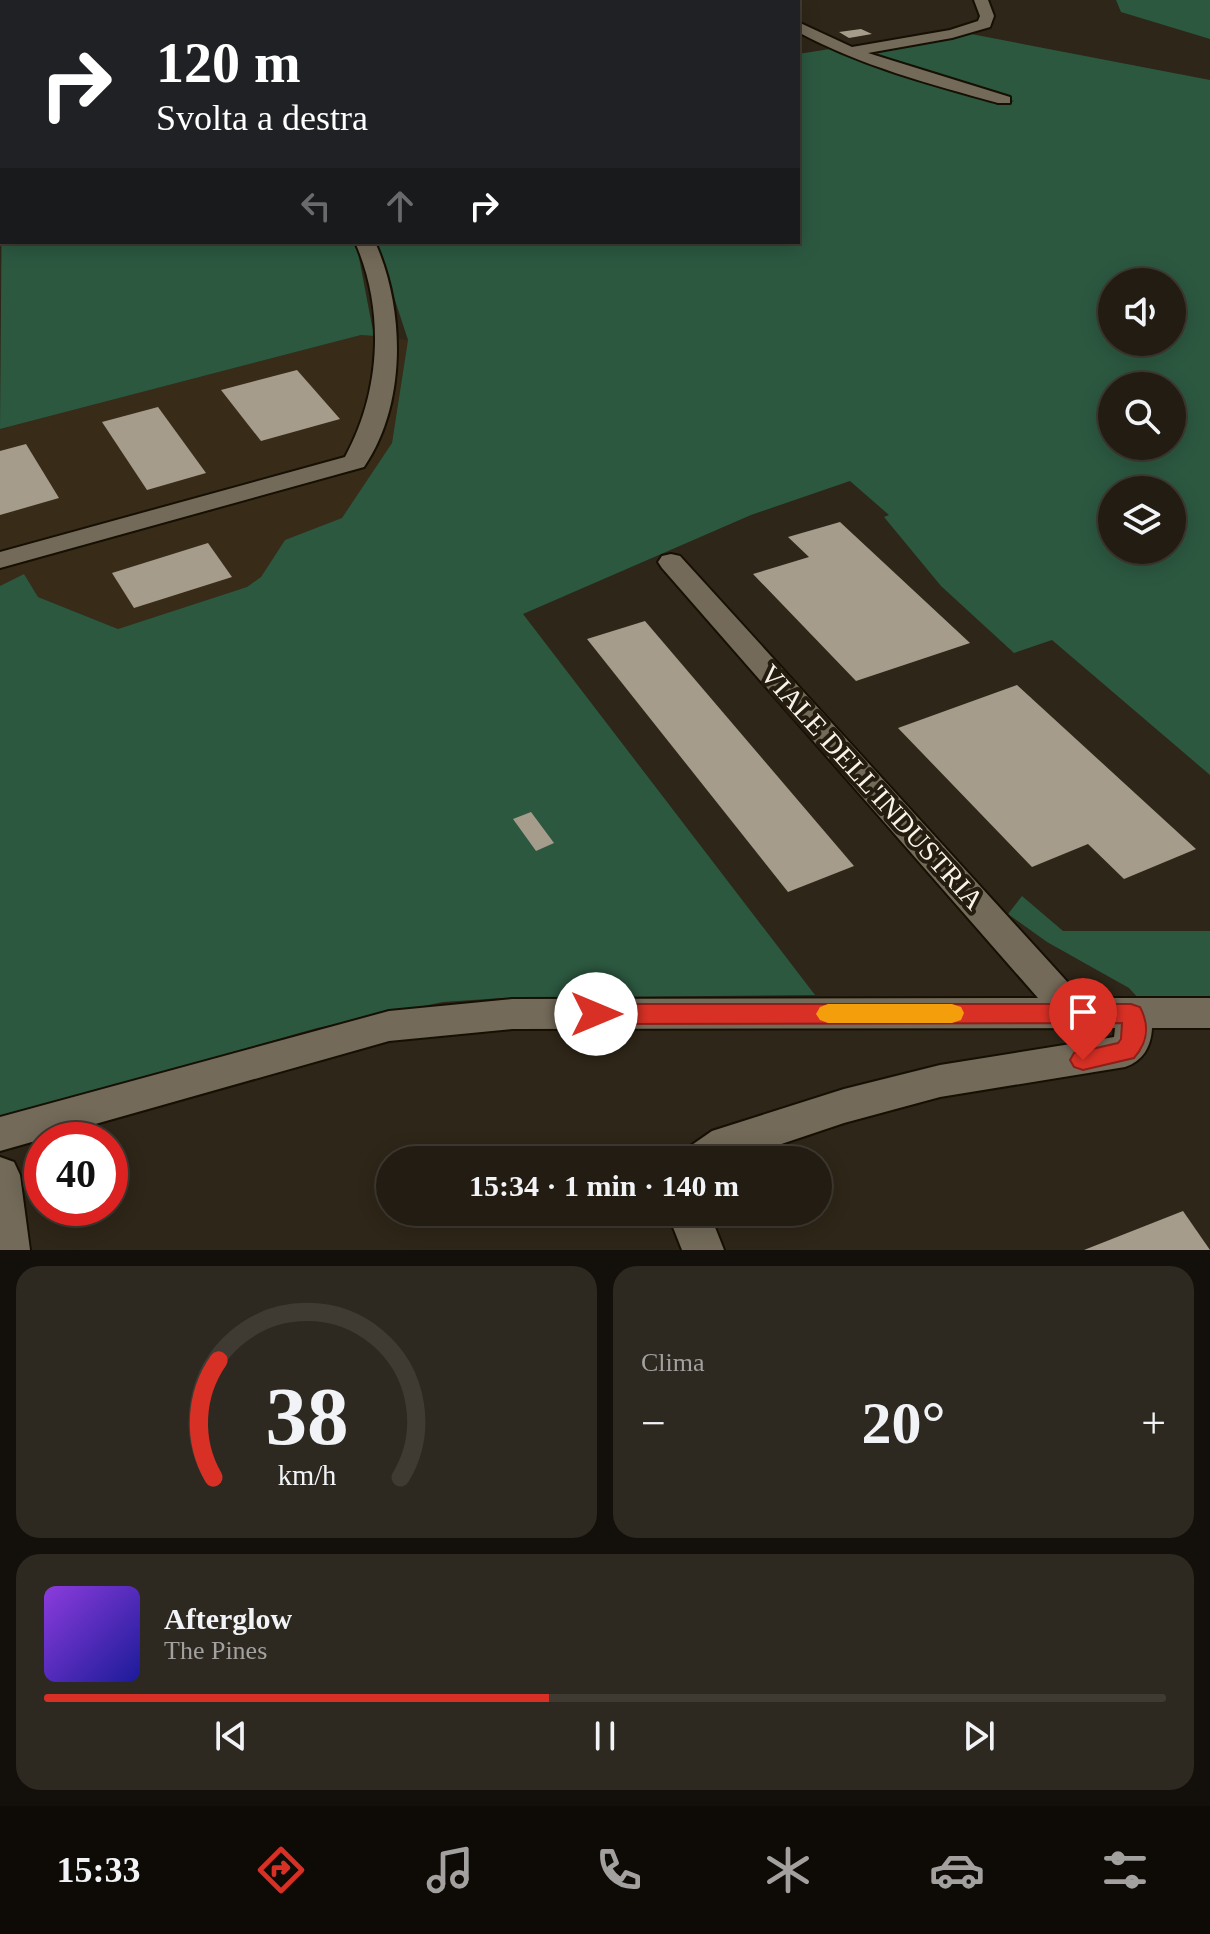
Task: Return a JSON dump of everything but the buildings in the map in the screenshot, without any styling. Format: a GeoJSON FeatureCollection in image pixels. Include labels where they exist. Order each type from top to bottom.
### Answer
{"type":"FeatureCollection","features":[{"type":"Feature","properties":{"kind":"street"},"geometry":{"type":"LineString","coordinates":[[810,50],[841,49],[952,34],[985,24],[987,16],[981,0]]}},
{"type":"Feature","properties":{"kind":"street"},"geometry":{"type":"LineString","coordinates":[[800,27],[841,49],[1004,100]]}},
{"type":"Feature","properties":{"kind":"street"},"geometry":{"type":"LineString","coordinates":[[2,570],[33,561],[100,533],[355,462],[367,443],[387,355],[385,317],[376,268],[366,244]]}},
{"type":"Feature","properties":{"kind":"street","name":"VIALE DELL'INDUSTRIA"},"geometry":{"type":"LineString","coordinates":[[671,562],[1073,1013]]}},
{"type":"Feature","properties":{"kind":"street"},"geometry":{"type":"LineString","coordinates":[[722,1146],[844,1106],[940,1081],[1125,1051],[1133,1042],[1135,1029],[1131,1013]]}},
{"type":"Feature","properties":{"kind":"street"},"geometry":{"type":"LineString","coordinates":[[0,1134],[389,1026],[448,1019],[512,1014],[1210,1013]]}},
{"type":"Feature","properties":{"kind":"street"},"geometry":{"type":"LineString","coordinates":[[0,1175],[9,1250]]}},
{"type":"Feature","properties":{"kind":"street"},"geometry":{"type":"LineString","coordinates":[[694,1226],[703,1250]]}},
{"type":"Feature","properties":{"kind":"shaded area"},"geometry":{"type":"Polygon","coordinates":[[[361,335],[408,340],[392,443],[342,519],[285,540],[261,577],[247,587],[118,629],[38,597],[24,574],[0,586],[0,429],[361,335]]]}},
{"type":"Feature","properties":{"kind":"green space"},"geometry":{"type":"Polygon","coordinates":[[[1116,0],[1210,0],[1210,39],[1121,12],[1116,0]]]}},
{"type":"Feature","properties":{"kind":"green space"},"geometry":{"type":"Polygon","coordinates":[[[966,33],[1210,80],[1210,775],[1052,640],[1014,653],[941,586],[884,517],[889,515],[850,481],[751,515],[523,614],[815,995],[502,998],[443,1002],[317,1028],[0,1119],[0,586],[24,574],[38,597],[118,629],[247,587],[261,577],[285,540],[342,518],[392,443],[408,340],[377,244],[800,244],[800,54],[830,49],[896,73],[1007,104],[1014,101],[913,71],[863,52],[966,33]]]}},
{"type":"Feature","properties":{"kind":"green space"},"geometry":{"type":"Polygon","coordinates":[[[1,244],[356,244],[374,336],[361,335],[0,429],[1,244]]]}},
{"type":"Feature","properties":{"kind":"green space"},"geometry":{"type":"Polygon","coordinates":[[[1022,896],[1063,931],[1210,931],[1210,999],[1140,1000],[1129,988],[1047,942],[1008,914],[1022,896]]]}},
{"type":"Feature","properties":{"kind":"slow traffic"},"geometry":{"type":"LineString","coordinates":[[828,1014],[952,1013]]}},
{"type":"Feature","properties":{"kind":"route"},"geometry":{"type":"LineString","coordinates":[[596,1014],[1131,1013],[1135,1029],[1133,1042],[1125,1051],[1083,1060]]}}]}
